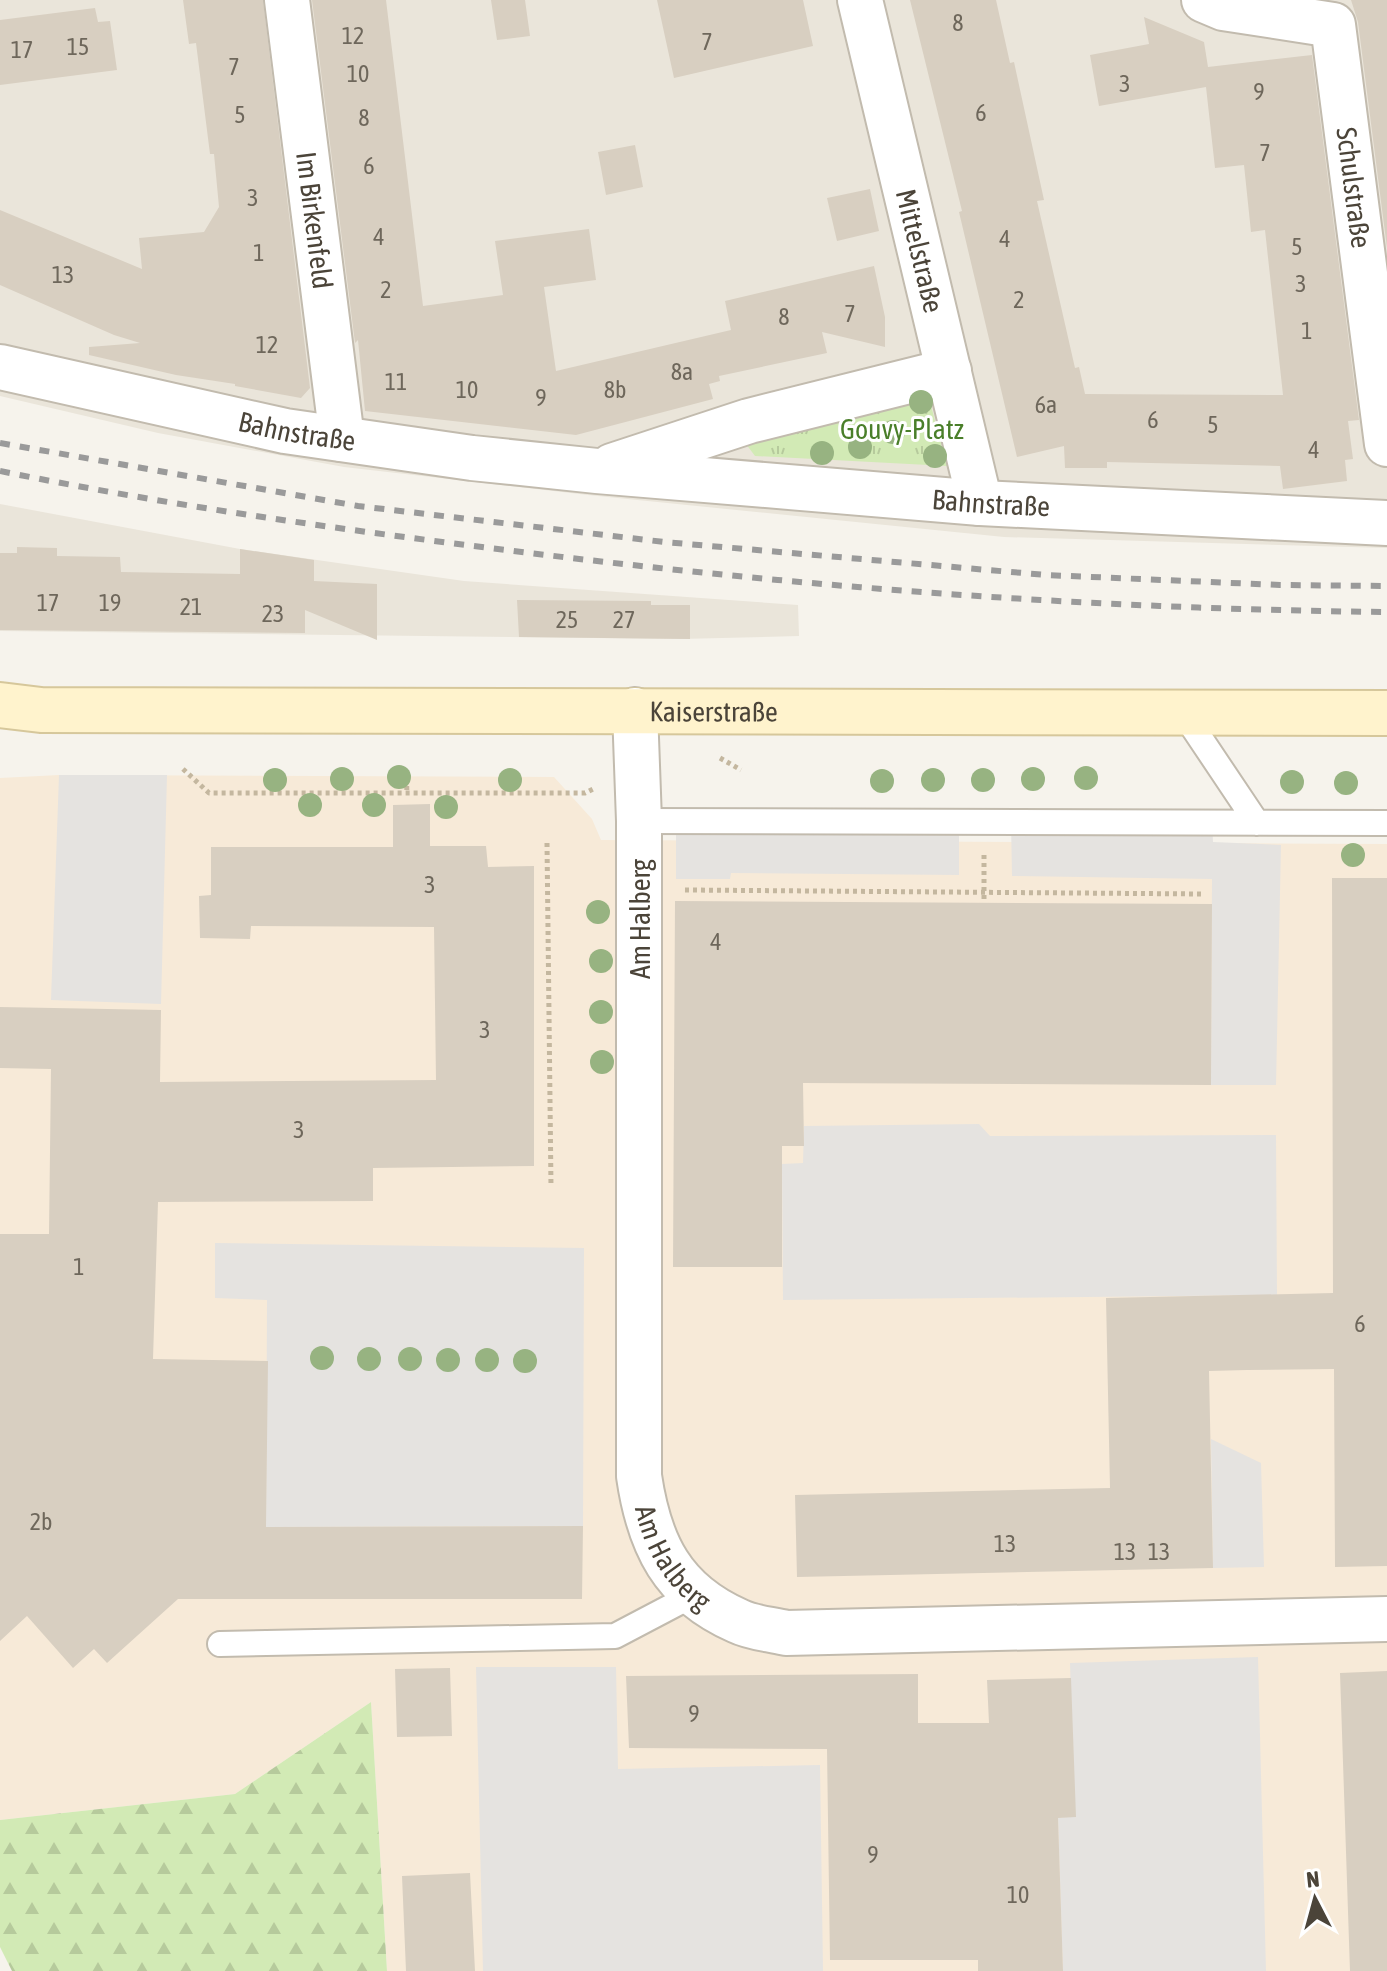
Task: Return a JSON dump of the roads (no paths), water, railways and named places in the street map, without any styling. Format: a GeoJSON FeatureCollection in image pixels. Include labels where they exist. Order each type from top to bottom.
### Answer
{"type":"FeatureCollection","features":[{"type":"Feature","properties":{"kind":"main road","name":"Kaiserstraße"},"geometry":{"type":"LineString","coordinates":[[14,711],[1387,713]]}},
{"type":"Feature","properties":{"kind":"street","name":"Im Birkenfeld"},"geometry":{"type":"LineString","coordinates":[[287,0],[342,439]]}},
{"type":"Feature","properties":{"kind":"street","name":"Mittelstraße"},"geometry":{"type":"LineString","coordinates":[[860,0],[980,503]]}},
{"type":"Feature","properties":{"kind":"street","name":"Schulstraße"},"geometry":{"type":"LineString","coordinates":[[1204,0],[1223,8],[1333,25],[1387,444]]}},
{"type":"Feature","properties":{"kind":"street","name":"Bahnstraße"},"geometry":{"type":"LineString","coordinates":[[0,367],[285,431],[472,458],[980,503],[1387,523]]}},
{"type":"Feature","properties":{"kind":"street","name":"Bahnstraße"},"geometry":{"type":"LineString","coordinates":[[597,471],[749,421],[949,371]]}},
{"type":"Feature","properties":{"kind":"street","name":"Am Halberg"},"geometry":{"type":"LineString","coordinates":[[635,710],[640,889],[639,1476],[644,1514],[658,1548],[693,1595],[739,1622],[786,1633],[1387,1619]]}},
{"type":"Feature","properties":{"kind":"lane"},"geometry":{"type":"LineString","coordinates":[[1182,711],[1257,823]]}},
{"type":"Feature","properties":{"kind":"lane","name":"Am Halberg"},"geometry":{"type":"LineString","coordinates":[[639,821],[1387,823]]}},
{"type":"Feature","properties":{"kind":"lane"},"geometry":{"type":"LineString","coordinates":[[220,1644],[615,1636],[693,1595]]}},
{"type":"Feature","properties":{"kind":"railway"},"geometry":{"type":"LineString","coordinates":[[0,443],[358,506],[664,542],[1046,575],[1280,585],[1387,586]]}},
{"type":"Feature","properties":{"kind":"railway"},"geometry":{"type":"LineString","coordinates":[[0,471],[315,525],[725,575],[1056,601],[1387,612]]}},
{"type":"Feature","properties":{"kind":"park label","name":"Gouvy-Platz"},"geometry":{"type":"Point","coordinates":[902,429]}}]}
